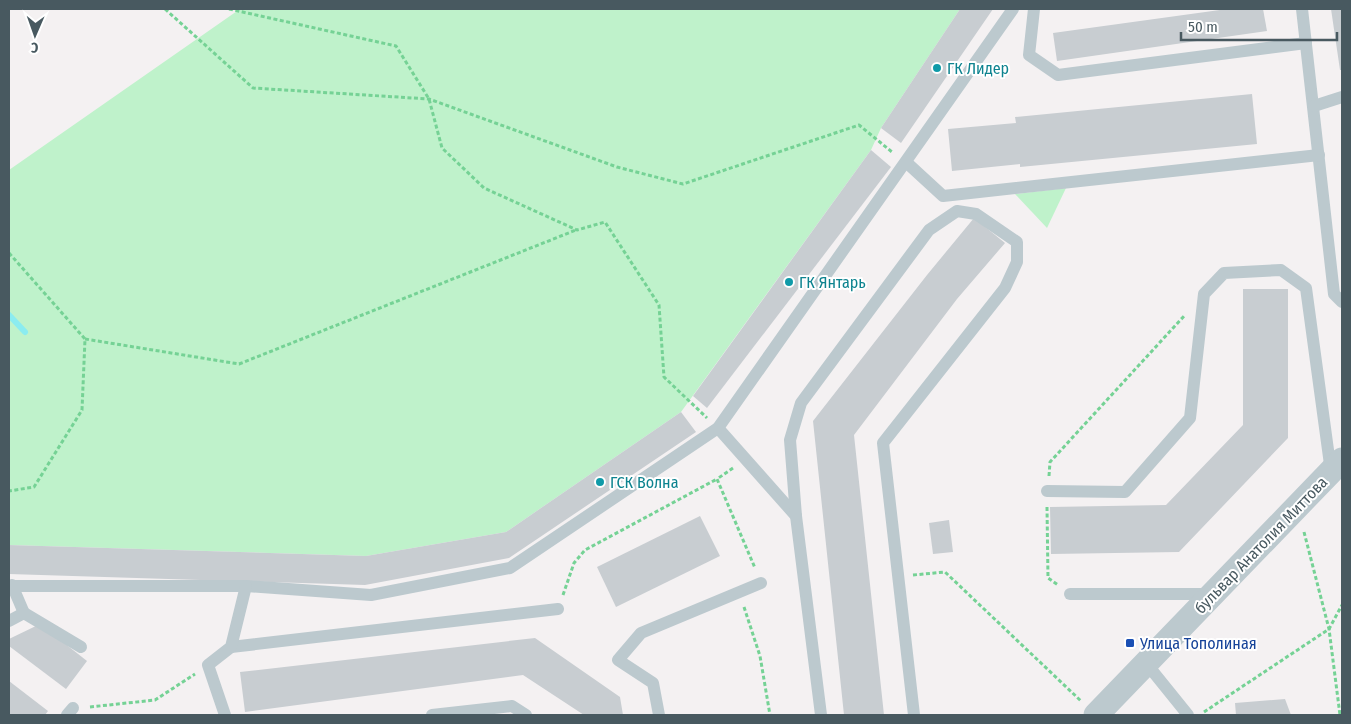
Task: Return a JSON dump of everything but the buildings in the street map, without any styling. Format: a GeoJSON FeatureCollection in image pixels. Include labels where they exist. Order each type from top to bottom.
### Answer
{"type":"FeatureCollection","features":[{"type":"Feature","properties":{"kind":"street","name":"бульвар Анатолия Миттова"},"geometry":{"type":"LineString","coordinates":[[1096,715],[1336,466]]}},
{"type":"Feature","properties":{"kind":"lane"},"geometry":{"type":"LineString","coordinates":[[81,647],[24,612],[10,586],[246,586],[371,595],[510,568],[718,428],[1013,9]]}},
{"type":"Feature","properties":{"kind":"lane"},"geometry":{"type":"LineString","coordinates":[[1034,9],[1029,55],[1058,75],[1306,43]]}},
{"type":"Feature","properties":{"kind":"lane"},"geometry":{"type":"LineString","coordinates":[[1302,9],[1334,294],[1342,302]]}},
{"type":"Feature","properties":{"kind":"lane"},"geometry":{"type":"LineString","coordinates":[[1314,106],[1342,97]]}},
{"type":"Feature","properties":{"kind":"lane"},"geometry":{"type":"LineString","coordinates":[[906,162],[943,196],[1319,155]]}},
{"type":"Feature","properties":{"kind":"lane"},"geometry":{"type":"LineString","coordinates":[[821,715],[796,516],[790,440],[801,403],[930,230],[957,211],[976,214],[1017,242],[1017,262],[1005,288],[883,442],[914,715]]}},
{"type":"Feature","properties":{"kind":"lane"},"geometry":{"type":"LineString","coordinates":[[1047,491],[1125,492],[1190,418],[1204,294],[1224,273],[1233,272],[1280,270],[1306,288],[1336,466]]}},
{"type":"Feature","properties":{"kind":"lane"},"geometry":{"type":"LineString","coordinates":[[718,428],[796,516]]}},
{"type":"Feature","properties":{"kind":"lane"},"geometry":{"type":"LineString","coordinates":[[659,715],[653,683],[618,660],[641,633],[761,582]]}},
{"type":"Feature","properties":{"kind":"lane"},"geometry":{"type":"LineString","coordinates":[[231,647],[246,586]]}},
{"type":"Feature","properties":{"kind":"lane"},"geometry":{"type":"LineString","coordinates":[[1070,594],[1213,594]]}},
{"type":"Feature","properties":{"kind":"lane"},"geometry":{"type":"LineString","coordinates":[[225,715],[208,665],[231,647],[558,608]]}},
{"type":"Feature","properties":{"kind":"lane"},"geometry":{"type":"LineString","coordinates":[[9,621],[24,612]]}},
{"type":"Feature","properties":{"kind":"lane"},"geometry":{"type":"LineString","coordinates":[[1146,663],[1188,715]]}},
{"type":"Feature","properties":{"kind":"lane"},"geometry":{"type":"LineString","coordinates":[[432,715],[512,706],[526,715]]}},
{"type":"Feature","properties":{"kind":"path"},"geometry":{"type":"LineString","coordinates":[[165,9],[253,88],[429,99],[617,167],[683,184],[859,124],[906,162]]}},
{"type":"Feature","properties":{"kind":"path"},"geometry":{"type":"LineString","coordinates":[[229,9],[396,46],[429,99],[442,148],[484,188],[577,230]]}},
{"type":"Feature","properties":{"kind":"path"},"geometry":{"type":"LineString","coordinates":[[9,253],[85,339],[239,364],[577,230],[605,222],[659,305],[664,377],[718,428]]}},
{"type":"Feature","properties":{"kind":"path"},"geometry":{"type":"LineString","coordinates":[[1070,594],[1048,578],[1047,491],[1050,462],[1204,294]]}},
{"type":"Feature","properties":{"kind":"path"},"geometry":{"type":"LineString","coordinates":[[9,491],[34,487],[82,410],[85,339]]}},
{"type":"Feature","properties":{"kind":"path"},"geometry":{"type":"LineString","coordinates":[[558,608],[574,563],[585,550],[717,478],[746,460]]}},
{"type":"Feature","properties":{"kind":"path"},"geometry":{"type":"LineString","coordinates":[[717,478],[761,582]]}},
{"type":"Feature","properties":{"kind":"path"},"geometry":{"type":"LineString","coordinates":[[1297,507],[1329,629],[1340,715]]}},
{"type":"Feature","properties":{"kind":"path"},"geometry":{"type":"LineString","coordinates":[[898,576],[945,572],[1096,715]]}},
{"type":"Feature","properties":{"kind":"path"},"geometry":{"type":"LineString","coordinates":[[738,592],[760,656],[770,715]]}},
{"type":"Feature","properties":{"kind":"path"},"geometry":{"type":"LineString","coordinates":[[1200,715],[1329,629],[1342,605]]}},
{"type":"Feature","properties":{"kind":"path"},"geometry":{"type":"LineString","coordinates":[[70,712],[155,700],[208,665]]}},
{"type":"Feature","properties":{"kind":"green space"},"geometry":{"type":"Polygon","coordinates":[[[240,9],[960,9],[881,128],[871,150],[681,412],[506,532],[366,556],[9,545],[9,170],[240,9]]]}},
{"type":"Feature","properties":{"kind":"green space"},"geometry":{"type":"Polygon","coordinates":[[[1066,188],[1047,228],[1015,194],[1066,188]]]}},
{"type":"Feature","properties":{"kind":"waterway"},"geometry":{"type":"LineString","coordinates":[[9,315],[25,332]]}},
{"type":"Feature","properties":{"kind":"place","name":"ГК Лидер"},"geometry":{"type":"Point","coordinates":[937,68]}},
{"type":"Feature","properties":{"kind":"place","name":"ГК Янтарь"},"geometry":{"type":"Point","coordinates":[789,282]}},
{"type":"Feature","properties":{"kind":"place","name":"ГСК Волна"},"geometry":{"type":"Point","coordinates":[600,482]}},
{"type":"Feature","properties":{"kind":"place","name":"Улица Тополиная"},"geometry":{"type":"Point","coordinates":[1130,643]}}]}
